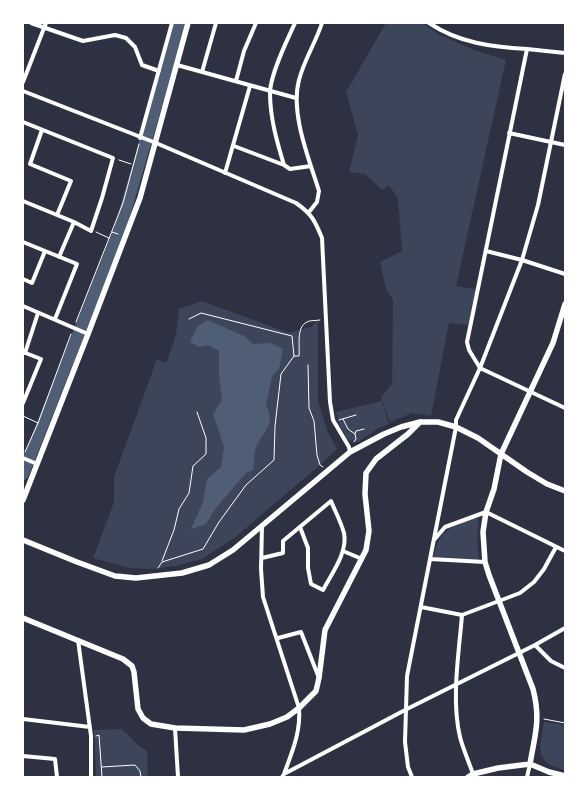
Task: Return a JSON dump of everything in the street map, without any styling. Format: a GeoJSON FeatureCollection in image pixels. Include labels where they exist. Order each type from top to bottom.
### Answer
{"type":"FeatureCollection","features":[{"type":"Feature","properties":{"kind":"street"},"geometry":{"type":"LineString","coordinates":[[31,23],[83,41],[115,35],[126,38],[135,47],[142,65],[159,71]]}},
{"type":"Feature","properties":{"kind":"street"},"geometry":{"type":"LineString","coordinates":[[23,82],[46,23]]}},
{"type":"Feature","properties":{"kind":"street"},"geometry":{"type":"LineString","coordinates":[[140,138],[172,23]]}},
{"type":"Feature","properties":{"kind":"street"},"geometry":{"type":"LineString","coordinates":[[23,500],[35,464],[140,198],[188,23]]}},
{"type":"Feature","properties":{"kind":"street"},"geometry":{"type":"LineString","coordinates":[[202,72],[216,23]]}},
{"type":"Feature","properties":{"kind":"street"},"geometry":{"type":"LineString","coordinates":[[236,81],[244,51],[256,23]]}},
{"type":"Feature","properties":{"kind":"street"},"geometry":{"type":"LineString","coordinates":[[284,166],[274,131],[270,92],[276,68],[294,23]]}},
{"type":"Feature","properties":{"kind":"street"},"geometry":{"type":"LineString","coordinates":[[309,212],[317,202],[318,191],[299,122],[296,98],[299,80],[322,23]]}},
{"type":"Feature","properties":{"kind":"street"},"geometry":{"type":"LineString","coordinates":[[429,23],[449,34],[465,40],[494,47],[565,53]]}},
{"type":"Feature","properties":{"kind":"street"},"geometry":{"type":"LineString","coordinates":[[527,49],[467,342],[469,350],[480,368],[565,408]]}},
{"type":"Feature","properties":{"kind":"street"},"geometry":{"type":"LineString","coordinates":[[177,65],[296,98]]}},
{"type":"Feature","properties":{"kind":"street"},"geometry":{"type":"LineString","coordinates":[[412,777],[408,767],[405,742],[407,676],[456,427],[456,420],[480,368],[522,260],[538,205],[565,74]]}},
{"type":"Feature","properties":{"kind":"street"},"geometry":{"type":"LineString","coordinates":[[225,173],[250,86]]}},
{"type":"Feature","properties":{"kind":"street"},"geometry":{"type":"LineString","coordinates":[[23,91],[156,143],[296,204],[309,212],[316,222],[322,238],[330,402],[334,422],[350,449]]}},
{"type":"Feature","properties":{"kind":"street"},"geometry":{"type":"LineString","coordinates":[[23,122],[113,158],[91,231],[74,222],[23,201]]}},
{"type":"Feature","properties":{"kind":"street"},"geometry":{"type":"LineString","coordinates":[[42,130],[30,164],[71,181],[57,215]]}},
{"type":"Feature","properties":{"kind":"street"},"geometry":{"type":"LineString","coordinates":[[509,133],[565,145]]}},
{"type":"Feature","properties":{"kind":"street"},"geometry":{"type":"LineString","coordinates":[[234,146],[290,169],[311,166]]}},
{"type":"Feature","properties":{"kind":"street"},"geometry":{"type":"LineString","coordinates":[[60,257],[74,222]]}},
{"type":"Feature","properties":{"kind":"street"},"geometry":{"type":"LineString","coordinates":[[23,242],[76,264],[55,319]]}},
{"type":"Feature","properties":{"kind":"street"},"geometry":{"type":"LineString","coordinates":[[23,279],[32,283],[45,251]]}},
{"type":"Feature","properties":{"kind":"street"},"geometry":{"type":"LineString","coordinates":[[486,251],[522,260],[565,274]]}},
{"type":"Feature","properties":{"kind":"street"},"geometry":{"type":"LineString","coordinates":[[527,777],[536,736],[538,718],[536,701],[533,689],[486,562],[483,532],[486,512],[494,489],[501,454],[552,343],[565,304]]}},
{"type":"Feature","properties":{"kind":"street"},"geometry":{"type":"LineString","coordinates":[[23,306],[87,334]]}},
{"type":"Feature","properties":{"kind":"street"},"geometry":{"type":"LineString","coordinates":[[23,403],[24,394],[41,360],[24,352],[38,312]]}},
{"type":"Feature","properties":{"kind":"street"},"geometry":{"type":"LineString","coordinates":[[23,618],[123,659],[132,666],[138,710],[143,718],[151,724],[175,728],[244,730],[270,724],[287,717],[299,708],[316,691],[325,630],[366,550],[369,531],[365,494],[366,473],[376,460],[408,434],[420,422]]}},
{"type":"Feature","properties":{"kind":"street"},"geometry":{"type":"LineString","coordinates":[[23,540],[115,576],[136,578],[182,574],[209,565],[233,550],[328,471],[350,449],[401,427],[420,422],[438,422],[456,427],[478,438],[526,472],[547,484],[565,491]]}},
{"type":"Feature","properties":{"kind":"street"},"geometry":{"type":"LineString","coordinates":[[24,458],[35,464]]}},
{"type":"Feature","properties":{"kind":"street"},"geometry":{"type":"LineString","coordinates":[[262,558],[283,553],[283,541],[331,501],[344,532],[345,542],[343,551],[323,590],[311,584],[308,568],[308,548],[300,527]]}},
{"type":"Feature","properties":{"kind":"street"},"geometry":{"type":"LineString","coordinates":[[434,540],[445,527],[486,512],[565,551]]}},
{"type":"Feature","properties":{"kind":"street"},"geometry":{"type":"LineString","coordinates":[[262,526],[261,569],[264,597],[299,708],[300,721],[298,733],[283,776]]}},
{"type":"Feature","properties":{"kind":"street"},"geometry":{"type":"LineString","coordinates":[[421,607],[462,615],[520,593],[534,582],[544,569],[556,547]]}},
{"type":"Feature","properties":{"kind":"street"},"geometry":{"type":"LineString","coordinates":[[343,551],[362,559]]}},
{"type":"Feature","properties":{"kind":"street"},"geometry":{"type":"LineString","coordinates":[[430,559],[486,562]]}},
{"type":"Feature","properties":{"kind":"street"},"geometry":{"type":"LineString","coordinates":[[462,615],[457,683],[457,715],[460,736],[470,776],[498,768],[530,764],[548,772],[565,776]]}},
{"type":"Feature","properties":{"kind":"street"},"geometry":{"type":"LineString","coordinates":[[283,776],[407,709],[565,628]]}},
{"type":"Feature","properties":{"kind":"street"},"geometry":{"type":"LineString","coordinates":[[278,638],[301,632],[319,678]]}},
{"type":"Feature","properties":{"kind":"street"},"geometry":{"type":"LineString","coordinates":[[78,640],[91,736],[91,777]]}},
{"type":"Feature","properties":{"kind":"street"},"geometry":{"type":"LineString","coordinates":[[534,645],[551,661],[565,668]]}},
{"type":"Feature","properties":{"kind":"street"},"geometry":{"type":"LineString","coordinates":[[23,719],[90,727]]}},
{"type":"Feature","properties":{"kind":"street"},"geometry":{"type":"LineString","coordinates":[[175,728],[178,777]]}},
{"type":"Feature","properties":{"kind":"street"},"geometry":{"type":"LineString","coordinates":[[23,756],[55,759],[57,777]]}},
{"type":"Feature","properties":{"kind":"path"},"geometry":{"type":"LineString","coordinates":[[24,458],[109,238],[113,232],[123,204],[132,164],[140,138]]}},
{"type":"Feature","properties":{"kind":"path"},"geometry":{"type":"LineString","coordinates":[[113,158],[132,164]]}},
{"type":"Feature","properties":{"kind":"path"},"geometry":{"type":"LineString","coordinates":[[91,231],[109,238]]}},
{"type":"Feature","properties":{"kind":"path"},"geometry":{"type":"LineString","coordinates":[[162,562],[203,549],[219,522],[246,485],[274,460],[275,426],[280,374],[294,356],[292,336],[201,313],[189,319]]}},
{"type":"Feature","properties":{"kind":"path"},"geometry":{"type":"LineString","coordinates":[[294,356],[300,356],[300,334],[302,325],[308,322],[326,320]]}},
{"type":"Feature","properties":{"kind":"path"},"geometry":{"type":"LineString","coordinates":[[308,365],[309,408],[314,421],[317,456],[320,465],[328,471]]}},
{"type":"Feature","properties":{"kind":"path"},"geometry":{"type":"LineString","coordinates":[[152,577],[162,562],[174,530],[179,509],[189,493],[193,466],[206,454],[206,438],[197,412]]}},
{"type":"Feature","properties":{"kind":"path"},"geometry":{"type":"LineString","coordinates":[[334,422],[356,415]]}},
{"type":"Feature","properties":{"kind":"path"},"geometry":{"type":"LineString","coordinates":[[23,416],[38,423]]}},
{"type":"Feature","properties":{"kind":"path"},"geometry":{"type":"LineString","coordinates":[[343,419],[348,429],[355,434]]}},
{"type":"Feature","properties":{"kind":"path"},"geometry":{"type":"LineString","coordinates":[[350,449],[356,438],[356,431],[364,428]]}},
{"type":"Feature","properties":{"kind":"path"},"geometry":{"type":"LineString","coordinates":[[538,718],[565,723]]}},
{"type":"Feature","properties":{"kind":"path"},"geometry":{"type":"LineString","coordinates":[[91,736],[99,735],[102,777]]}},
{"type":"Feature","properties":{"kind":"path"},"geometry":{"type":"LineString","coordinates":[[102,767],[135,765],[140,771],[141,777]]}},
{"type":"Feature","properties":{"kind":"shaded area"},"geometry":{"type":"Polygon","coordinates":[[[386,23],[422,23],[440,35],[474,50],[506,60],[456,286],[476,289],[468,325],[449,323],[431,416],[412,413],[390,422],[381,397],[392,384],[393,300],[386,289],[380,262],[402,251],[398,199],[389,185],[382,190],[365,174],[349,172],[358,135],[346,92],[386,23]]]}},
{"type":"Feature","properties":{"kind":"shaded area"},"geometry":{"type":"Polygon","coordinates":[[[202,301],[289,333],[311,327],[318,320],[318,401],[327,430],[337,449],[234,538],[202,559],[176,566],[153,569],[129,568],[93,558],[114,502],[114,477],[157,359],[166,363],[176,335],[179,309],[202,301]]]}},
{"type":"Feature","properties":{"kind":"shaded area"},"geometry":{"type":"Polygon","coordinates":[[[208,320],[244,336],[253,344],[271,343],[283,349],[279,369],[272,376],[266,405],[269,412],[270,422],[256,447],[253,470],[246,473],[216,508],[206,524],[191,529],[203,502],[207,479],[221,467],[224,447],[213,414],[222,400],[219,374],[219,351],[208,345],[199,347],[190,342],[198,326],[208,320]]]}},
{"type":"Feature","properties":{"kind":"shaded area"},"geometry":{"type":"Polygon","coordinates":[[[382,401],[389,424],[377,429],[358,442],[348,440],[339,424],[336,412],[382,401]]]}},
{"type":"Feature","properties":{"kind":"shaded area"},"geometry":{"type":"Polygon","coordinates":[[[476,518],[479,521],[477,536],[479,560],[437,558],[434,556],[439,539],[443,534],[460,523],[476,518]]]}},
{"type":"Feature","properties":{"kind":"shaded area"},"geometry":{"type":"Polygon","coordinates":[[[544,722],[565,725],[565,770],[555,767],[543,759],[540,747],[544,722]]]}},
{"type":"Feature","properties":{"kind":"shaded area"},"geometry":{"type":"Polygon","coordinates":[[[122,729],[139,746],[147,751],[148,777],[96,777],[94,730],[122,729]]]}},
{"type":"Feature","properties":{"kind":"waterway"},"geometry":{"type":"LineString","coordinates":[[23,474],[120,229],[180,23]]}}]}
